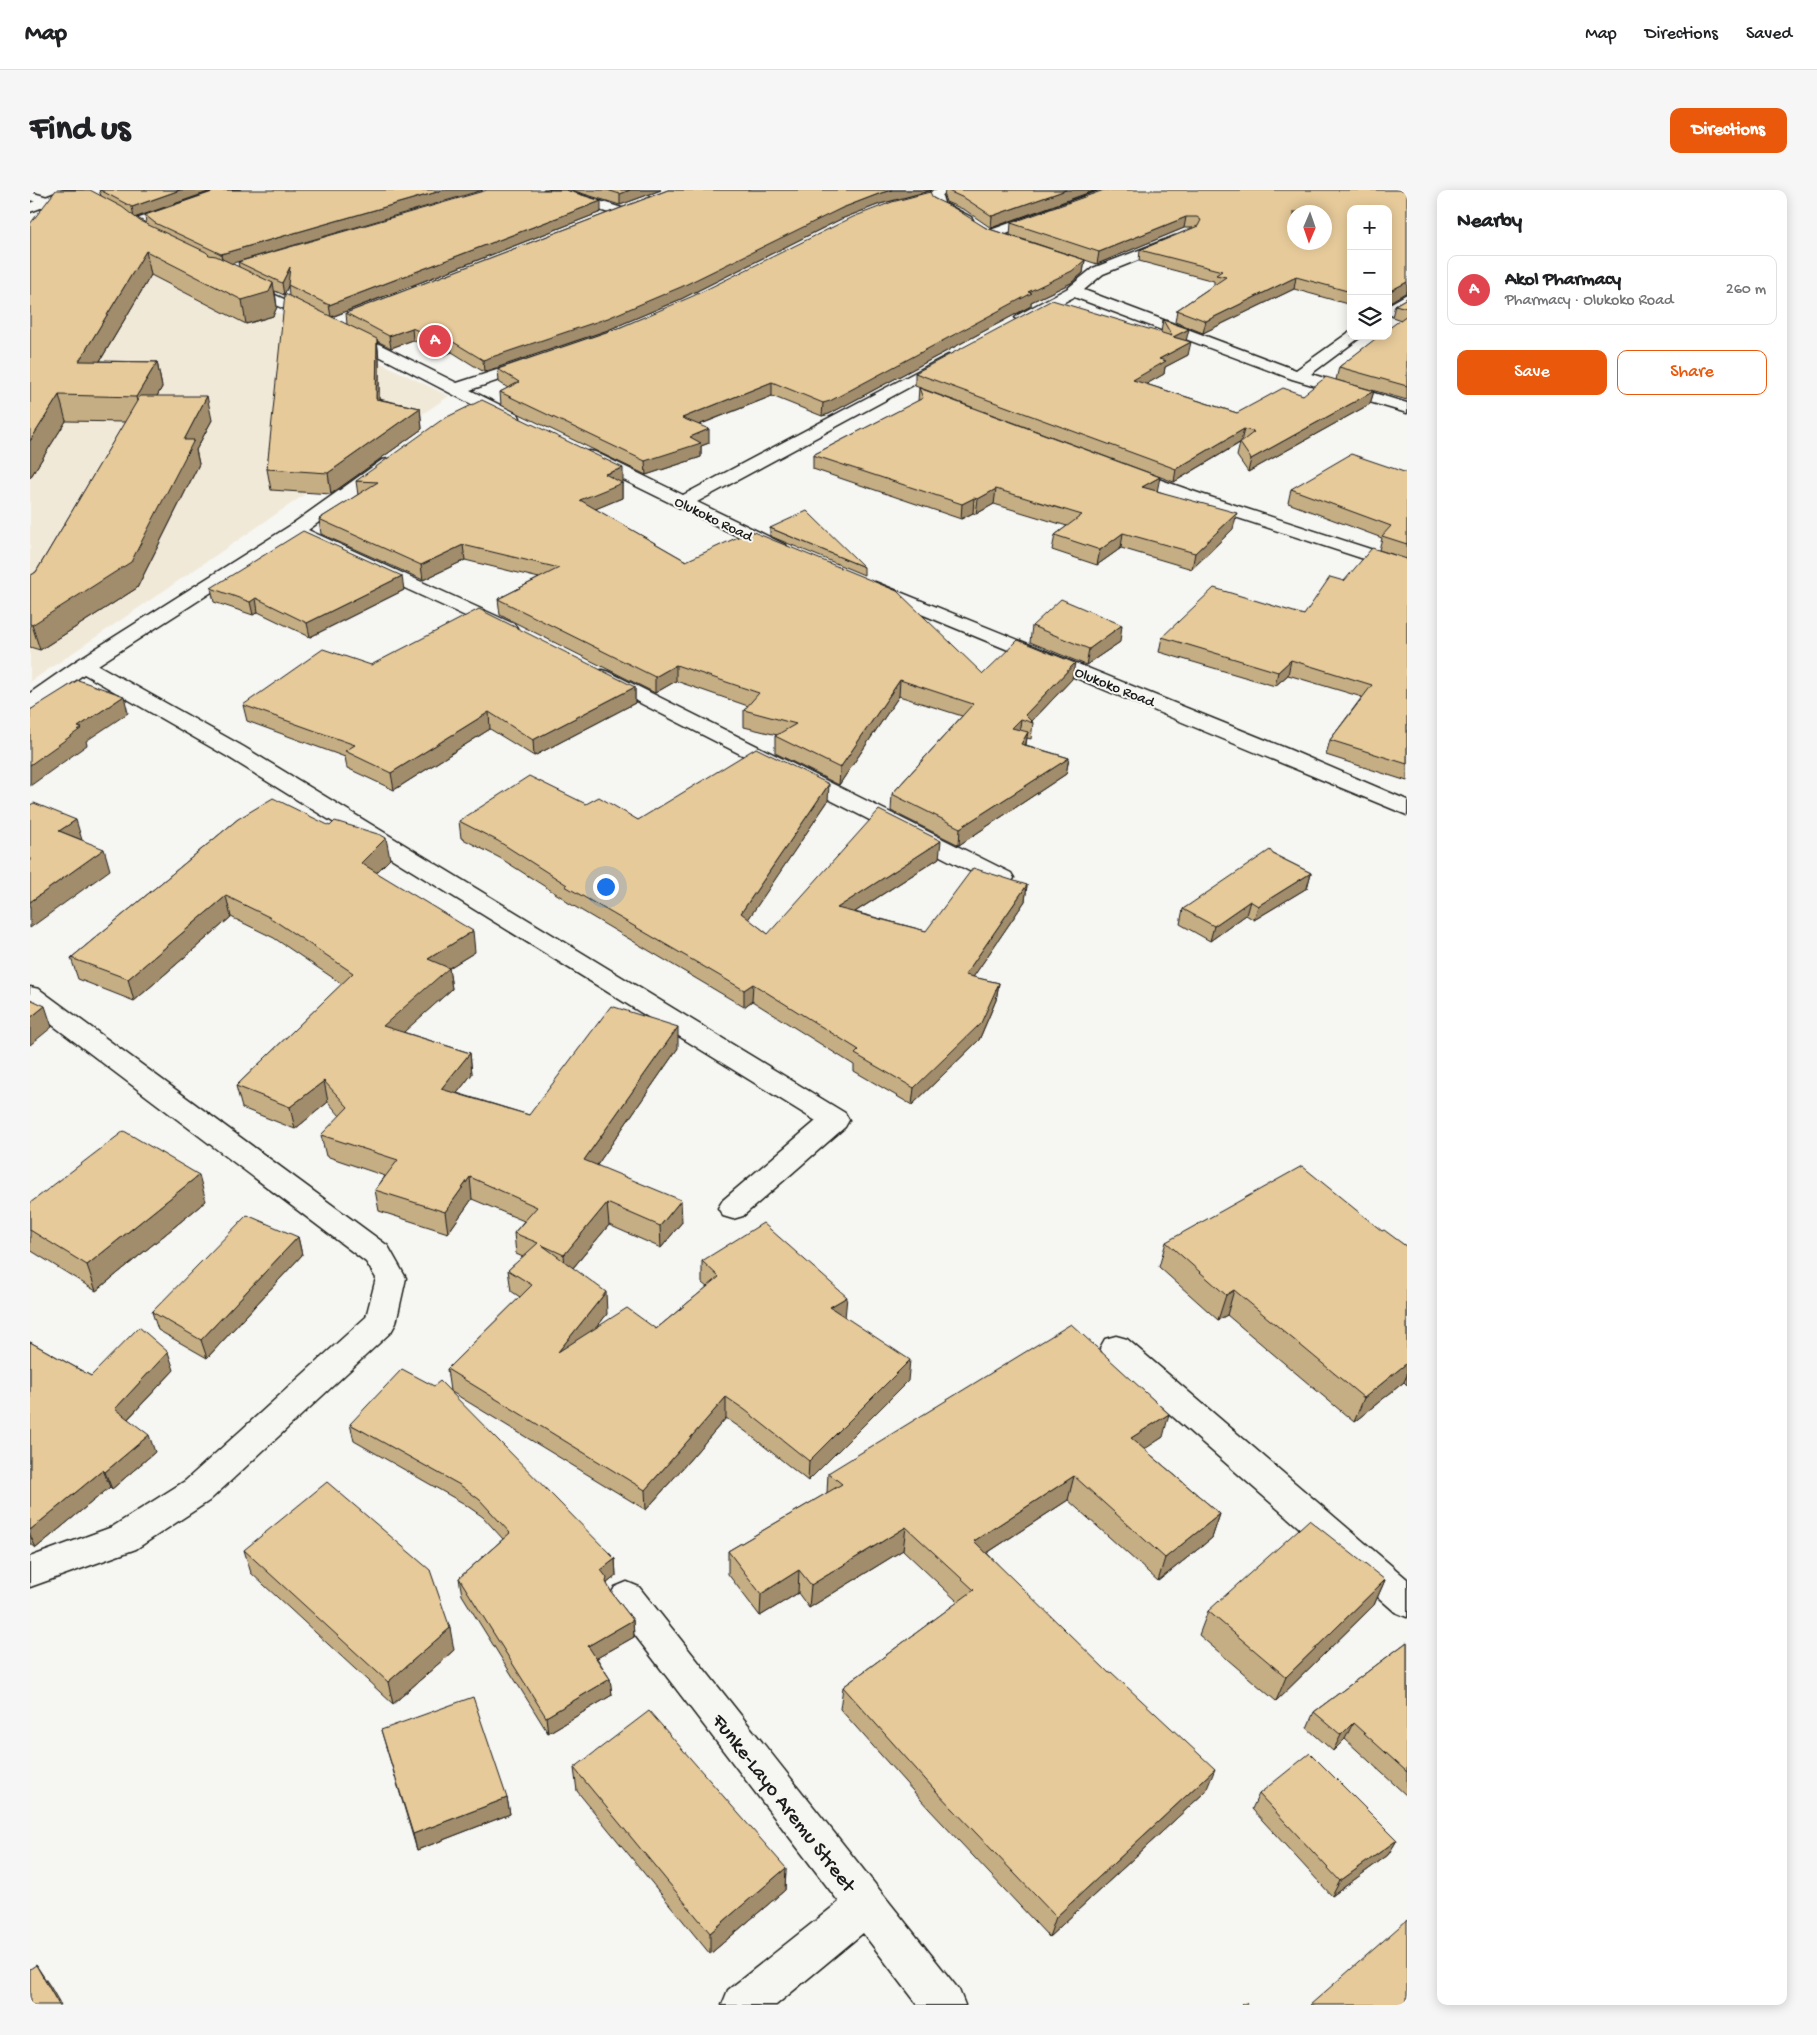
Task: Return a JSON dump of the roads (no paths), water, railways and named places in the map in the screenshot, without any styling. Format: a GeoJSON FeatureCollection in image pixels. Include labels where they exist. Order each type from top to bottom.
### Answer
{"type":"FeatureCollection","features":[{"type":"Feature","properties":{"kind":"main road"},"geometry":{"type":"LineString","coordinates":[[152,240],[126,221],[233,190]]}},
{"type":"Feature","properties":{"kind":"main road"},"geometry":{"type":"LineString","coordinates":[[551,190],[620,212]]}},
{"type":"Feature","properties":{"kind":"main road"},"geometry":{"type":"LineString","coordinates":[[990,235],[1115,190]]}},
{"type":"Feature","properties":{"kind":"main road"},"geometry":{"type":"LineString","coordinates":[[919,200],[938,193],[938,205],[960,215],[990,235],[1012,243]]}},
{"type":"Feature","properties":{"kind":"main road"},"geometry":{"type":"LineString","coordinates":[[30,208],[46,201],[78,194]]}},
{"type":"Feature","properties":{"kind":"main road"},"geometry":{"type":"LineString","coordinates":[[30,196],[46,201]]}},
{"type":"Feature","properties":{"kind":"main road"},"geometry":{"type":"LineString","coordinates":[[601,219],[637,206]]}},
{"type":"Feature","properties":{"kind":"main road"},"geometry":{"type":"LineString","coordinates":[[1013,324],[1073,291],[1098,272],[1190,233]]}},
{"type":"Feature","properties":{"kind":"main road"},"geometry":{"type":"LineString","coordinates":[[1081,266],[1098,272]]}},
{"type":"Feature","properties":{"kind":"main road"},"geometry":{"type":"LineString","coordinates":[[228,278],[330,325],[454,390],[528,426]]}},
{"type":"Feature","properties":{"kind":"main road"},"geometry":{"type":"LineString","coordinates":[[1073,291],[1198,341],[1298,376],[1407,408]]}},
{"type":"Feature","properties":{"kind":"main road"},"geometry":{"type":"LineString","coordinates":[[1392,309],[1407,299]]}},
{"type":"Feature","properties":{"kind":"main road"},"geometry":{"type":"LineString","coordinates":[[330,325],[348,318]]}},
{"type":"Feature","properties":{"kind":"main road"},"geometry":{"type":"LineString","coordinates":[[1298,376],[1348,340]]}},
{"type":"Feature","properties":{"kind":"main road"},"geometry":{"type":"LineString","coordinates":[[683,502],[964,351]]}},
{"type":"Feature","properties":{"kind":"main road"},"geometry":{"type":"LineString","coordinates":[[454,390],[547,359]]}},
{"type":"Feature","properties":{"kind":"main road"},"geometry":{"type":"LineString","coordinates":[[898,387],[916,394]]}},
{"type":"Feature","properties":{"kind":"main road"},"geometry":{"type":"LineString","coordinates":[[461,412],[476,400]]}},
{"type":"Feature","properties":{"kind":"main road","name":"Olukoko Road"},"geometry":{"type":"LineString","coordinates":[[571,447],[768,545],[795,556]]}},
{"type":"Feature","properties":{"kind":"main road"},"geometry":{"type":"LineString","coordinates":[[30,703],[83,665],[295,531],[406,451]]}},
{"type":"Feature","properties":{"kind":"main road"},"geometry":{"type":"LineString","coordinates":[[1111,467],[1195,498],[1407,567]]}},
{"type":"Feature","properties":{"kind":"main road"},"geometry":{"type":"LineString","coordinates":[[295,531],[528,638]]}},
{"type":"Feature","properties":{"kind":"main road","name":"Olukoko Road"},"geometry":{"type":"LineString","coordinates":[[859,582],[1280,754],[1407,808]]}},
{"type":"Feature","properties":{"kind":"main road"},"geometry":{"type":"LineString","coordinates":[[83,665],[236,752],[835,1120],[733,1208]]}},
{"type":"Feature","properties":{"kind":"main road"},"geometry":{"type":"LineString","coordinates":[[581,665],[1002,878]]}},
{"type":"Feature","properties":{"kind":"main road"},"geometry":{"type":"LineString","coordinates":[[30,995],[377,1254],[391,1278],[380,1323],[197,1491],[124,1538],[30,1572]]}},
{"type":"Feature","properties":{"kind":"main road"},"geometry":{"type":"LineString","coordinates":[[1116,1348],[1407,1601]]}},
{"type":"Feature","properties":{"kind":"main road","name":"Funke-Layo Aremu Street"},"geometry":{"type":"LineString","coordinates":[[627,1598],[944,2005]]}},
{"type":"Feature","properties":{"kind":"main road"},"geometry":{"type":"LineString","coordinates":[[743,2005],[865,1906]]}},
{"type":"Feature","properties":{"kind":"place","name":"Akol Pharmacy"},"geometry":{"type":"Point","coordinates":[435,341]}}]}
